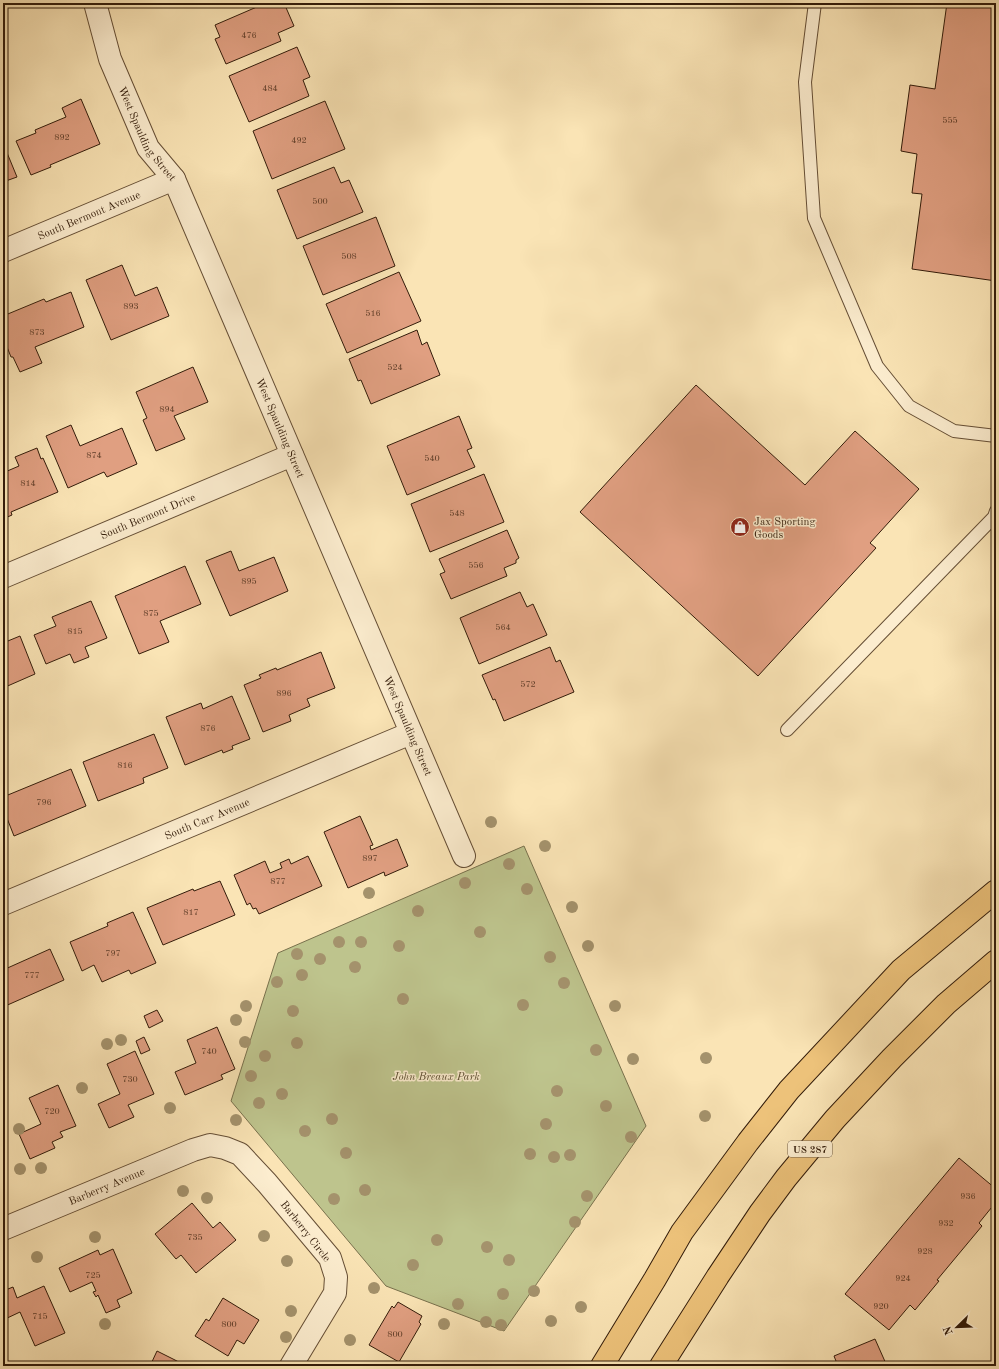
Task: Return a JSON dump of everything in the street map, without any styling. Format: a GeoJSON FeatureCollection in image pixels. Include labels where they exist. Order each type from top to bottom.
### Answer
{"type":"FeatureCollection","features":[{"type":"Feature","properties":{"kind":"main road"},"geometry":{"type":"LineString","coordinates":[[602,1366],[682,1232],[788,1090],[901,970],[996,891]]}},
{"type":"Feature","properties":{"kind":"main road","name":"US 287"},"geometry":{"type":"LineString","coordinates":[[661,1366],[760,1213],[786,1178],[835,1119],[892,1058],[946,1004],[996,961]]}},
{"type":"Feature","properties":{"kind":"street","name":"West Spaulding Street"},"geometry":{"type":"LineString","coordinates":[[95,3],[110,58],[148,148],[174,179],[464,856]]}},
{"type":"Feature","properties":{"kind":"street","name":"South Bermont Avenue"},"geometry":{"type":"LineString","coordinates":[[3,250],[174,179]]}},
{"type":"Feature","properties":{"kind":"street","name":"South Bermont Drive"},"geometry":{"type":"LineString","coordinates":[[3,577],[292,455]]}},
{"type":"Feature","properties":{"kind":"street","name":"South Carr Avenue"},"geometry":{"type":"LineString","coordinates":[[3,904],[411,733]]}},
{"type":"Feature","properties":{"kind":"street","name":"Barberry Avenue"},"geometry":{"type":"LineString","coordinates":[[3,1229],[193,1150],[210,1145]]}},
{"type":"Feature","properties":{"kind":"street","name":"Barberry Circle"},"geometry":{"type":"LineString","coordinates":[[210,1145],[240,1154],[267,1183],[330,1258],[336,1277],[335,1293],[291,1366]]}},
{"type":"Feature","properties":{"kind":"lane"},"geometry":{"type":"LineString","coordinates":[[814,3],[805,82],[814,218],[816,224],[877,366],[909,406],[954,431],[996,436]]}},
{"type":"Feature","properties":{"kind":"lane"},"geometry":{"type":"LineString","coordinates":[[788,730],[994,517],[996,511]]}},
{"type":"Feature","properties":{"kind":"green space","name":"John Breaux Park"},"geometry":{"type":"Polygon","coordinates":[[[524,846],[646,1126],[504,1331],[386,1286],[231,1101],[278,953],[524,846]]]}},
{"type":"Feature","properties":{"kind":"building"},"geometry":{"type":"Polygon","coordinates":[[[3,3],[14,3],[3,8],[3,3]]]}},
{"type":"Feature","properties":{"kind":"building"},"geometry":{"type":"Polygon","coordinates":[[[266,3],[284,3],[294,26],[278,33],[281,41],[226,64],[215,39],[220,37],[215,25],[266,3]]]}},
{"type":"Feature","properties":{"kind":"building"},"geometry":{"type":"Polygon","coordinates":[[[947,3],[996,3],[996,281],[912,269],[922,194],[912,193],[917,154],[901,151],[910,85],[935,89],[947,3]]]}},
{"type":"Feature","properties":{"kind":"building"},"geometry":{"type":"Polygon","coordinates":[[[297,47],[310,77],[303,80],[309,96],[249,122],[229,76],[297,47]]]}},
{"type":"Feature","properties":{"kind":"building"},"geometry":{"type":"Polygon","coordinates":[[[81,99],[100,144],[50,165],[51,167],[31,175],[16,141],[36,133],[35,130],[66,117],[62,108],[81,99]]]}},
{"type":"Feature","properties":{"kind":"building"},"geometry":{"type":"Polygon","coordinates":[[[325,101],[345,149],[272,179],[253,131],[325,101]]]}},
{"type":"Feature","properties":{"kind":"building"},"geometry":{"type":"Polygon","coordinates":[[[3,143],[17,177],[3,182],[3,143]]]}},
{"type":"Feature","properties":{"kind":"building"},"geometry":{"type":"Polygon","coordinates":[[[334,167],[341,183],[349,180],[363,212],[297,239],[277,190],[334,167]]]}},
{"type":"Feature","properties":{"kind":"building"},"geometry":{"type":"Polygon","coordinates":[[[376,217],[395,266],[323,295],[303,246],[376,217]]]}},
{"type":"Feature","properties":{"kind":"building"},"geometry":{"type":"Polygon","coordinates":[[[122,265],[135,296],[157,287],[169,316],[111,340],[86,280],[122,265]]]}},
{"type":"Feature","properties":{"kind":"building"},"geometry":{"type":"Polygon","coordinates":[[[399,272],[421,321],[347,353],[326,304],[399,272]]]}},
{"type":"Feature","properties":{"kind":"building"},"geometry":{"type":"Polygon","coordinates":[[[71,292],[84,327],[35,347],[42,363],[20,372],[13,357],[11,357],[3,337],[3,316],[44,299],[46,302],[71,292]]]}},
{"type":"Feature","properties":{"kind":"building"},"geometry":{"type":"Polygon","coordinates":[[[417,330],[422,345],[427,342],[440,375],[371,404],[361,380],[358,381],[349,359],[417,330]]]}},
{"type":"Feature","properties":{"kind":"building"},"geometry":{"type":"Polygon","coordinates":[[[193,367],[208,402],[174,416],[185,439],[156,451],[143,420],[147,418],[136,392],[193,367]]]}},
{"type":"Feature","properties":{"kind":"building","name":"Jax Sporting Goods"},"geometry":{"type":"Polygon","coordinates":[[[696,385],[805,485],[855,431],[919,489],[870,543],[876,548],[758,676],[580,512],[696,385]]]}},
{"type":"Feature","properties":{"kind":"building"},"geometry":{"type":"Polygon","coordinates":[[[459,416],[472,448],[467,450],[475,467],[407,495],[387,446],[459,416]]]}},
{"type":"Feature","properties":{"kind":"building"},"geometry":{"type":"Polygon","coordinates":[[[71,425],[80,446],[122,428],[137,464],[107,477],[104,472],[68,488],[46,436],[71,425]]]}},
{"type":"Feature","properties":{"kind":"building"},"geometry":{"type":"Polygon","coordinates":[[[37,448],[58,492],[11,512],[12,515],[3,519],[3,475],[6,474],[5,472],[19,466],[15,457],[37,448]]]}},
{"type":"Feature","properties":{"kind":"building"},"geometry":{"type":"Polygon","coordinates":[[[484,474],[504,522],[430,552],[411,504],[484,474]]]}},
{"type":"Feature","properties":{"kind":"building"},"geometry":{"type":"Polygon","coordinates":[[[507,530],[519,558],[516,560],[516,563],[504,568],[507,576],[451,599],[440,574],[445,572],[439,559],[507,530]]]}},
{"type":"Feature","properties":{"kind":"building"},"geometry":{"type":"Polygon","coordinates":[[[231,551],[239,571],[274,557],[288,591],[230,616],[206,561],[231,551]]]}},
{"type":"Feature","properties":{"kind":"building"},"geometry":{"type":"Polygon","coordinates":[[[185,566],[201,604],[160,621],[169,642],[139,654],[115,596],[185,566]]]}},
{"type":"Feature","properties":{"kind":"building"},"geometry":{"type":"Polygon","coordinates":[[[520,592],[527,607],[533,604],[547,635],[479,664],[460,618],[520,592]]]}},
{"type":"Feature","properties":{"kind":"building"},"geometry":{"type":"Polygon","coordinates":[[[91,601],[107,638],[85,647],[89,657],[74,663],[70,654],[46,664],[34,635],[56,626],[52,617],[91,601]]]}},
{"type":"Feature","properties":{"kind":"building"},"geometry":{"type":"Polygon","coordinates":[[[20,636],[35,674],[3,688],[3,643],[20,636]]]}},
{"type":"Feature","properties":{"kind":"building"},"geometry":{"type":"Polygon","coordinates":[[[550,647],[556,662],[560,660],[574,692],[504,721],[495,699],[493,700],[482,675],[550,647]]]}},
{"type":"Feature","properties":{"kind":"building"},"geometry":{"type":"Polygon","coordinates":[[[321,652],[335,688],[307,699],[310,706],[289,715],[291,721],[263,732],[244,685],[261,678],[259,675],[276,668],[277,670],[321,652]]]}},
{"type":"Feature","properties":{"kind":"building"},"geometry":{"type":"Polygon","coordinates":[[[232,696],[250,739],[232,746],[233,749],[223,753],[222,750],[185,765],[166,717],[201,703],[203,709],[232,696]]]}},
{"type":"Feature","properties":{"kind":"building"},"geometry":{"type":"Polygon","coordinates":[[[154,734],[168,768],[143,778],[144,783],[98,801],[83,762],[154,734]]]}},
{"type":"Feature","properties":{"kind":"building"},"geometry":{"type":"Polygon","coordinates":[[[71,769],[86,806],[14,836],[3,808],[3,797],[71,769]]]}},
{"type":"Feature","properties":{"kind":"building"},"geometry":{"type":"Polygon","coordinates":[[[360,816],[373,845],[370,846],[371,850],[397,839],[408,866],[385,876],[384,872],[348,888],[324,832],[360,816]]]}},
{"type":"Feature","properties":{"kind":"building"},"geometry":{"type":"Polygon","coordinates":[[[308,856],[322,886],[259,914],[256,908],[253,909],[250,903],[247,905],[234,875],[265,861],[270,873],[282,868],[280,863],[289,859],[291,864],[308,856]]]}},
{"type":"Feature","properties":{"kind":"building"},"geometry":{"type":"Polygon","coordinates":[[[220,881],[235,915],[163,945],[147,908],[193,889],[194,891],[220,881]]]}},
{"type":"Feature","properties":{"kind":"building"},"geometry":{"type":"Polygon","coordinates":[[[133,912],[156,963],[131,974],[129,970],[102,982],[94,965],[82,971],[70,942],[108,926],[107,923],[133,912]]]}},
{"type":"Feature","properties":{"kind":"building"},"geometry":{"type":"Polygon","coordinates":[[[50,949],[64,980],[3,1007],[3,970],[50,949]]]}},
{"type":"Feature","properties":{"kind":"building"},"geometry":{"type":"Polygon","coordinates":[[[157,1010],[163,1021],[149,1028],[144,1016],[157,1010]]]}},
{"type":"Feature","properties":{"kind":"building"},"geometry":{"type":"Polygon","coordinates":[[[217,1027],[235,1069],[221,1075],[223,1079],[185,1095],[175,1072],[196,1063],[187,1040],[217,1027]]]}},
{"type":"Feature","properties":{"kind":"building"},"geometry":{"type":"Polygon","coordinates":[[[144,1037],[150,1050],[141,1054],[136,1041],[144,1037]]]}},
{"type":"Feature","properties":{"kind":"building"},"geometry":{"type":"Polygon","coordinates":[[[135,1051],[154,1094],[128,1105],[134,1117],[109,1128],[98,1104],[120,1094],[107,1064],[135,1051]]]}},
{"type":"Feature","properties":{"kind":"building"},"geometry":{"type":"Polygon","coordinates":[[[58,1085],[76,1126],[60,1132],[63,1137],[52,1142],[55,1148],[30,1159],[19,1134],[41,1124],[29,1098],[58,1085]]]}},
{"type":"Feature","properties":{"kind":"building"},"geometry":{"type":"Polygon","coordinates":[[[959,1158],[996,1189],[996,1202],[979,1223],[982,1226],[937,1280],[939,1281],[915,1310],[910,1305],[889,1330],[845,1294],[959,1158]]]}},
{"type":"Feature","properties":{"kind":"building"},"geometry":{"type":"Polygon","coordinates":[[[192,1203],[213,1228],[220,1222],[236,1240],[196,1273],[181,1255],[176,1259],[155,1234],[192,1203]]]}},
{"type":"Feature","properties":{"kind":"building"},"geometry":{"type":"Polygon","coordinates":[[[113,1249],[132,1293],[117,1300],[120,1307],[106,1313],[98,1295],[96,1297],[93,1292],[96,1291],[92,1282],[70,1292],[59,1268],[98,1250],[100,1255],[113,1249]]]}},
{"type":"Feature","properties":{"kind":"building"},"geometry":{"type":"Polygon","coordinates":[[[44,1286],[65,1333],[35,1346],[20,1312],[3,1320],[3,1291],[13,1287],[17,1298],[44,1286]]]}},
{"type":"Feature","properties":{"kind":"building"},"geometry":{"type":"Polygon","coordinates":[[[223,1298],[259,1320],[244,1344],[237,1340],[228,1356],[195,1336],[206,1319],[209,1321],[223,1298]]]}},
{"type":"Feature","properties":{"kind":"building"},"geometry":{"type":"Polygon","coordinates":[[[398,1302],[422,1316],[419,1322],[421,1324],[399,1362],[369,1345],[392,1306],[394,1308],[398,1302]]]}},
{"type":"Feature","properties":{"kind":"building"},"geometry":{"type":"Polygon","coordinates":[[[875,1339],[887,1366],[838,1366],[834,1356],[875,1339]]]}},
{"type":"Feature","properties":{"kind":"building"},"geometry":{"type":"Polygon","coordinates":[[[157,1351],[175,1360],[186,1366],[150,1366],[157,1351]]]}},
{"type":"Feature","properties":{"kind":"building"},"geometry":{"type":"Polygon","coordinates":[[[996,1360],[996,1366],[993,1366],[992,1362],[996,1360]]]}},
{"type":"Feature","properties":{"kind":"place","name":"Jax Sporting Goods"},"geometry":{"type":"Point","coordinates":[740,527]}}]}
